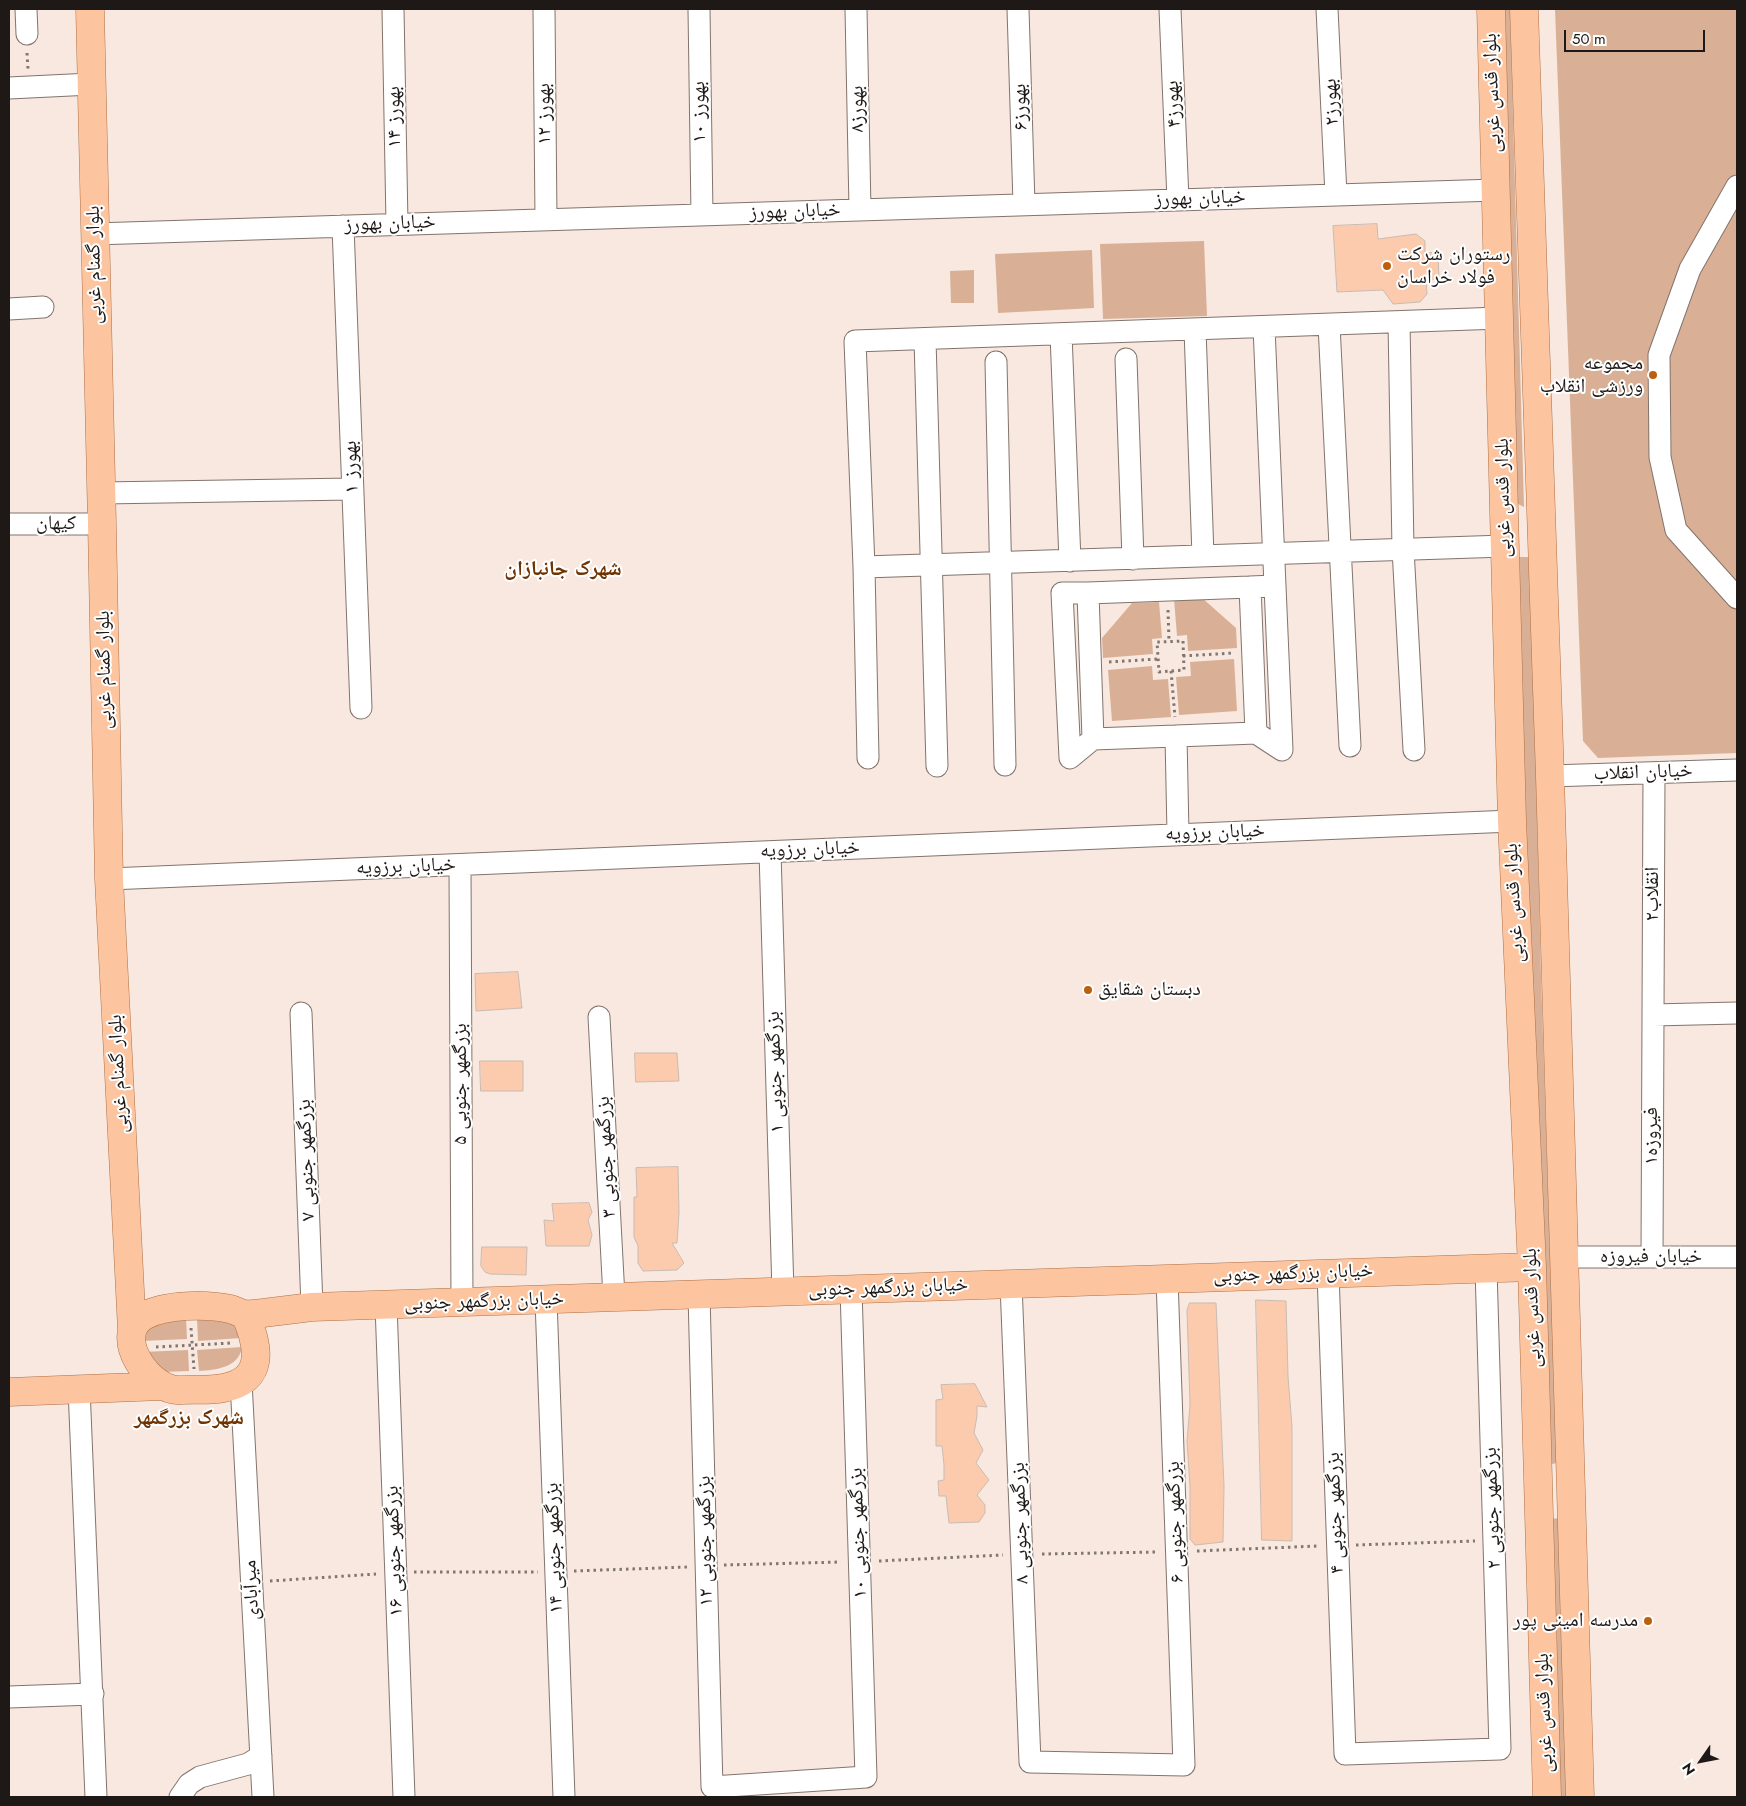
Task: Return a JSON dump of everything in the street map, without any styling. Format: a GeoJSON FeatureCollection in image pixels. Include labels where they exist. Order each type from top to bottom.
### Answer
{"type":"FeatureCollection","features":[{"type":"Feature","properties":{"kind":"main road","name":"بلوار گمنام غربی"},"geometry":{"type":"LineString","coordinates":[[90,9],[109,879],[132,1341]]}},
{"type":"Feature","properties":{"kind":"main road","name":"بلوار قدس غربی"},"geometry":{"type":"LineString","coordinates":[[1491,9],[1512,821],[1532,1267],[1547,1797]]}},
{"type":"Feature","properties":{"kind":"main road","name":"بلوار قدس غربی"},"geometry":{"type":"LineString","coordinates":[[1524,9],[1550,776],[1580,1797]]}},
{"type":"Feature","properties":{"kind":"main road"},"geometry":{"type":"LineString","coordinates":[[1505,538],[1541,527]]}},
{"type":"Feature","properties":{"kind":"main road","name":"خیابان بزرگمهر جنوبی"},"geometry":{"type":"LineString","coordinates":[[79,1388],[108,1374],[118,1365],[132,1341],[143,1316],[162,1309],[190,1307],[231,1309],[245,1314],[312,1308],[386,1305],[1532,1267]]}},
{"type":"Feature","properties":{"kind":"main road"},"geometry":{"type":"LineString","coordinates":[[9,1392],[162,1386],[176,1391],[222,1388],[241,1382],[250,1376],[256,1363],[255,1342],[245,1314]]}},
{"type":"Feature","properties":{"kind":"main road"},"geometry":{"type":"LineString","coordinates":[[132,1341],[138,1361],[146,1372],[162,1386]]}},
{"type":"Feature","properties":{"kind":"main road"},"geometry":{"type":"LineString","coordinates":[[1538,1493],[1571,1493]]}},
{"type":"Feature","properties":{"kind":"street"},"geometry":{"type":"LineString","coordinates":[[26,9],[27,34]]}},
{"type":"Feature","properties":{"kind":"street","name":"بهورز ۱۴"},"geometry":{"type":"LineString","coordinates":[[393,9],[397,224]]}},
{"type":"Feature","properties":{"kind":"street","name":"بهورز ۱۲"},"geometry":{"type":"LineString","coordinates":[[544,9],[546,220]]}},
{"type":"Feature","properties":{"kind":"street","name":"بهورز ۱۰"},"geometry":{"type":"LineString","coordinates":[[699,9],[702,214]]}},
{"type":"Feature","properties":{"kind":"street","name":"بهورز۸"},"geometry":{"type":"LineString","coordinates":[[856,9],[860,210]]}},
{"type":"Feature","properties":{"kind":"street","name":"بهورز۶"},"geometry":{"type":"LineString","coordinates":[[1018,9],[1024,204]]}},
{"type":"Feature","properties":{"kind":"street","name":"بهورز۴"},"geometry":{"type":"LineString","coordinates":[[1170,9],[1178,200]]}},
{"type":"Feature","properties":{"kind":"street","name":"بهورز۲"},"geometry":{"type":"LineString","coordinates":[[1327,9],[1336,195]]}},
{"type":"Feature","properties":{"kind":"street"},"geometry":{"type":"LineString","coordinates":[[18,87],[91,84]]}},
{"type":"Feature","properties":{"kind":"street"},"geometry":{"type":"LineString","coordinates":[[1737,186],[1690,270],[1659,355],[1660,457],[1676,530],[1737,598]]}},
{"type":"Feature","properties":{"kind":"street","name":"خیابان بهورز"},"geometry":{"type":"LineString","coordinates":[[94,234],[1496,190]]}},
{"type":"Feature","properties":{"kind":"street","name":"بهورز ۱"},"geometry":{"type":"LineString","coordinates":[[343,226],[361,708]]}},
{"type":"Feature","properties":{"kind":"street"},"geometry":{"type":"LineString","coordinates":[[9,309],[42,307]]}},
{"type":"Feature","properties":{"kind":"street"},"geometry":{"type":"LineString","coordinates":[[868,758],[864,567],[855,341],[1500,318]]}},
{"type":"Feature","properties":{"kind":"street"},"geometry":{"type":"LineString","coordinates":[[1399,322],[1402,549],[1414,750]]}},
{"type":"Feature","properties":{"kind":"street"},"geometry":{"type":"LineString","coordinates":[[1329,325],[1350,746]]}},
{"type":"Feature","properties":{"kind":"street"},"geometry":{"type":"LineString","coordinates":[[1264,327],[1282,750],[1256,733],[1094,739],[1070,758],[1062,593],[1275,586]]}},
{"type":"Feature","properties":{"kind":"street"},"geometry":{"type":"LineString","coordinates":[[1195,329],[1204,556]]}},
{"type":"Feature","properties":{"kind":"street"},"geometry":{"type":"LineString","coordinates":[[1061,334],[1070,561]]}},
{"type":"Feature","properties":{"kind":"street"},"geometry":{"type":"LineString","coordinates":[[925,339],[938,766]]}},
{"type":"Feature","properties":{"kind":"street"},"geometry":{"type":"LineString","coordinates":[[1126,359],[1133,559]]}},
{"type":"Feature","properties":{"kind":"street"},"geometry":{"type":"LineString","coordinates":[[996,362],[1005,766]]}},
{"type":"Feature","properties":{"kind":"street"},"geometry":{"type":"LineString","coordinates":[[102,493],[352,489]]}},
{"type":"Feature","properties":{"kind":"street","name":"کیهان"},"geometry":{"type":"LineString","coordinates":[[9,524],[102,524]]}},
{"type":"Feature","properties":{"kind":"street"},"geometry":{"type":"LineString","coordinates":[[864,567],[1339,552],[1402,549],[1505,538]]}},
{"type":"Feature","properties":{"kind":"street"},"geometry":{"type":"LineString","coordinates":[[1250,587],[1256,733]]}},
{"type":"Feature","properties":{"kind":"street"},"geometry":{"type":"LineString","coordinates":[[1088,593],[1094,739]]}},
{"type":"Feature","properties":{"kind":"street"},"geometry":{"type":"LineString","coordinates":[[1176,736],[1178,834]]}},
{"type":"Feature","properties":{"kind":"street","name":"خیابان انقلاب"},"geometry":{"type":"LineString","coordinates":[[1550,776],[1737,770]]}},
{"type":"Feature","properties":{"kind":"street","name":"انقلاب۲"},"geometry":{"type":"LineString","coordinates":[[1653,1015],[1654,772]]}},
{"type":"Feature","properties":{"kind":"street","name":"خیابان برزویه"},"geometry":{"type":"LineString","coordinates":[[109,879],[1512,821]]}},
{"type":"Feature","properties":{"kind":"street","name":"بزرگمهر جنوبی ۱"},"geometry":{"type":"LineString","coordinates":[[770,852],[782,1292]]}},
{"type":"Feature","properties":{"kind":"street","name":"بزرگمهر جنوبی ۵"},"geometry":{"type":"LineString","coordinates":[[460,865],[462,1303]]}},
{"type":"Feature","properties":{"kind":"street","name":"بزرگمهر جنوبی ۷"},"geometry":{"type":"LineString","coordinates":[[301,1013],[312,1308]]}},
{"type":"Feature","properties":{"kind":"street"},"geometry":{"type":"LineString","coordinates":[[1653,1015],[1737,1014]]}},
{"type":"Feature","properties":{"kind":"street","name":"فیروزه۱"},"geometry":{"type":"LineString","coordinates":[[1652,1257],[1653,1015]]}},
{"type":"Feature","properties":{"kind":"street","name":"بزرگمهر جنوبی ۳"},"geometry":{"type":"LineString","coordinates":[[599,1017],[614,1297]]}},
{"type":"Feature","properties":{"kind":"street","name":"خیابان فیروزه"},"geometry":{"type":"LineString","coordinates":[[1564,1257],[1737,1257]]}},
{"type":"Feature","properties":{"kind":"street","name":"بزرگمهر جنوبی ۲"},"geometry":{"type":"LineString","coordinates":[[1345,1754],[1500,1749],[1486,1268]]}},
{"type":"Feature","properties":{"kind":"street","name":"بزرگمهر جنوبی ۴"},"geometry":{"type":"LineString","coordinates":[[1328,1273],[1345,1754]]}},
{"type":"Feature","properties":{"kind":"street","name":"بزرگمهر جنوبی ۶"},"geometry":{"type":"LineString","coordinates":[[1030,1762],[1184,1765],[1167,1279]]}},
{"type":"Feature","properties":{"kind":"street","name":"بزرگمهر جنوبی ۸"},"geometry":{"type":"LineString","coordinates":[[1011,1284],[1030,1762]]}},
{"type":"Feature","properties":{"kind":"street","name":"بزرگمهر جنوبی ۱۰"},"geometry":{"type":"LineString","coordinates":[[712,1786],[866,1777],[852,1289]]}},
{"type":"Feature","properties":{"kind":"street","name":"بزرگمهر جنوبی ۱۲"},"geometry":{"type":"LineString","coordinates":[[700,1294],[712,1786]]}},
{"type":"Feature","properties":{"kind":"street","name":"بزرگمهر جنوبی ۱۴"},"geometry":{"type":"LineString","coordinates":[[546,1300],[564,1797]]}},
{"type":"Feature","properties":{"kind":"street","name":"بزرگمهر جنوبی ۱۶"},"geometry":{"type":"LineString","coordinates":[[386,1305],[404,1797]]}},
{"type":"Feature","properties":{"kind":"street","name":"میرآبادی"},"geometry":{"type":"LineString","coordinates":[[241,1382],[263,1797]]}},
{"type":"Feature","properties":{"kind":"street"},"geometry":{"type":"LineString","coordinates":[[79,1388],[96,1797]]}},
{"type":"Feature","properties":{"kind":"street"},"geometry":{"type":"LineString","coordinates":[[9,1697],[92,1694]]}},
{"type":"Feature","properties":{"kind":"street"},"geometry":{"type":"LineString","coordinates":[[164,1797],[167,1793],[184,1791],[200,1777],[248,1764],[261,1756]]}},
{"type":"Feature","properties":{"kind":"path"},"geometry":{"type":"LineString","coordinates":[[18,87],[27,34]]}},
{"type":"Feature","properties":{"kind":"path"},"geometry":{"type":"LineString","coordinates":[[1167,590],[1169,641]]}},
{"type":"Feature","properties":{"kind":"path"},"geometry":{"type":"LineString","coordinates":[[1182,641],[1184,656],[1184,670],[1159,672],[1157,642],[1182,641]]}},
{"type":"Feature","properties":{"kind":"path"},"geometry":{"type":"LineString","coordinates":[[1184,656],[1252,652]]}},
{"type":"Feature","properties":{"kind":"path"},"geometry":{"type":"LineString","coordinates":[[1090,663],[1158,659]]}},
{"type":"Feature","properties":{"kind":"path"},"geometry":{"type":"LineString","coordinates":[[1171,671],[1176,736]]}},
{"type":"Feature","properties":{"kind":"path"},"geometry":{"type":"LineString","coordinates":[[190,1307],[195,1389]]}},
{"type":"Feature","properties":{"kind":"path"},"geometry":{"type":"LineString","coordinates":[[132,1341],[192,1345],[255,1342]]}},
{"type":"Feature","properties":{"kind":"shaded area"},"geometry":{"type":"Polygon","coordinates":[[[1501,9],[1510,9],[1524,507],[1516,503],[1501,9]]]}},
{"type":"Feature","properties":{"kind":"shaded area","name":"مجموعه ورزشی انقلاب"},"geometry":{"type":"Polygon","coordinates":[[[1555,9],[1737,9],[1737,753],[1598,758],[1583,741],[1555,9]]]}},
{"type":"Feature","properties":{"kind":"shaded area"},"geometry":{"type":"Polygon","coordinates":[[[1204,241],[1207,316],[1103,319],[1100,244],[1204,241]]]}},
{"type":"Feature","properties":{"kind":"shaded area"},"geometry":{"type":"Polygon","coordinates":[[[1092,250],[1094,308],[998,313],[995,254],[1092,250]]]}},
{"type":"Feature","properties":{"kind":"shaded area"},"geometry":{"type":"Polygon","coordinates":[[[974,270],[974,303],[951,303],[950,271],[974,270]]]}},
{"type":"Feature","properties":{"kind":"shaded area"},"geometry":{"type":"Polygon","coordinates":[[[1519,557],[1531,557],[1541,976],[1557,1463],[1547,1465],[1530,1029],[1519,557]]]}},
{"type":"Feature","properties":{"kind":"shaded area"},"geometry":{"type":"Polygon","coordinates":[[[1201,597],[1236,628],[1237,648],[1188,651],[1187,635],[1177,636],[1174,599],[1201,597]]]}},
{"type":"Feature","properties":{"kind":"shaded area"},"geometry":{"type":"Polygon","coordinates":[[[1159,602],[1162,638],[1152,639],[1153,654],[1103,658],[1102,638],[1132,603],[1159,602]]]}},
{"type":"Feature","properties":{"kind":"shaded area"},"geometry":{"type":"Polygon","coordinates":[[[1234,659],[1237,711],[1179,715],[1176,677],[1191,676],[1190,662],[1234,659]]]}},
{"type":"Feature","properties":{"kind":"shaded area"},"geometry":{"type":"Polygon","coordinates":[[[1152,666],[1153,680],[1168,679],[1171,717],[1112,721],[1108,670],[1152,666]]]}},
{"type":"Feature","properties":{"kind":"shaded area"},"geometry":{"type":"Polygon","coordinates":[[[186,1318],[187,1339],[143,1341],[150,1326],[186,1318]]]}},
{"type":"Feature","properties":{"kind":"shaded area"},"geometry":{"type":"Polygon","coordinates":[[[197,1318],[231,1322],[241,1338],[198,1341],[197,1318]]]}},
{"type":"Feature","properties":{"kind":"shaded area"},"geometry":{"type":"Polygon","coordinates":[[[242,1347],[240,1354],[231,1364],[219,1369],[199,1371],[197,1350],[242,1347]]]}},
{"type":"Feature","properties":{"kind":"shaded area"},"geometry":{"type":"Polygon","coordinates":[[[188,1350],[189,1371],[163,1372],[142,1352],[188,1350]]]}},
{"type":"Feature","properties":{"kind":"shaded area"},"geometry":{"type":"Polygon","coordinates":[[[1560,1518],[1570,1797],[1557,1797],[1549,1519],[1560,1518]]]}},
{"type":"Feature","properties":{"kind":"building","name":"رستوران شرکت فولاد خراسان"},"geometry":{"type":"Polygon","coordinates":[[[1377,224],[1378,239],[1416,234],[1425,241],[1425,253],[1438,252],[1439,279],[1426,279],[1427,294],[1420,302],[1393,304],[1383,290],[1337,292],[1333,226],[1377,224]]]}},
{"type":"Feature","properties":{"kind":"building"},"geometry":{"type":"Polygon","coordinates":[[[518,972],[522,1008],[476,1011],[475,974],[518,972]]]}},
{"type":"Feature","properties":{"kind":"building"},"geometry":{"type":"Polygon","coordinates":[[[635,1053],[677,1053],[679,1081],[636,1082],[635,1053]]]}},
{"type":"Feature","properties":{"kind":"building"},"geometry":{"type":"Polygon","coordinates":[[[480,1061],[523,1061],[523,1091],[481,1091],[480,1061]]]}},
{"type":"Feature","properties":{"kind":"building"},"geometry":{"type":"Polygon","coordinates":[[[678,1167],[679,1212],[677,1243],[672,1243],[684,1263],[677,1270],[643,1271],[638,1263],[638,1246],[634,1237],[634,1197],[637,1197],[636,1168],[678,1167]]]}},
{"type":"Feature","properties":{"kind":"building"},"geometry":{"type":"Polygon","coordinates":[[[589,1203],[592,1212],[588,1220],[592,1235],[589,1246],[546,1246],[544,1220],[554,1221],[552,1204],[589,1203]]]}},
{"type":"Feature","properties":{"kind":"building"},"geometry":{"type":"Polygon","coordinates":[[[482,1247],[527,1247],[526,1275],[490,1274],[485,1272],[481,1266],[482,1247]]]}},
{"type":"Feature","properties":{"kind":"building"},"geometry":{"type":"Polygon","coordinates":[[[1256,1300],[1286,1301],[1288,1376],[1292,1427],[1292,1541],[1262,1540],[1256,1300]]]}},
{"type":"Feature","properties":{"kind":"building"},"geometry":{"type":"Polygon","coordinates":[[[1190,1303],[1216,1303],[1224,1486],[1223,1542],[1195,1545],[1190,1539],[1190,1486],[1187,1441],[1190,1405],[1187,1310],[1190,1303]]]}},
{"type":"Feature","properties":{"kind":"building"},"geometry":{"type":"Polygon","coordinates":[[[975,1384],[987,1407],[977,1406],[974,1433],[983,1450],[976,1463],[989,1480],[977,1495],[985,1505],[985,1513],[979,1522],[949,1523],[946,1496],[939,1496],[938,1481],[944,1480],[944,1465],[942,1446],[936,1446],[936,1400],[943,1399],[941,1385],[975,1384]]]}},
{"type":"Feature","properties":{"kind":"place","name":"رستوران شرکت فولاد خراسان"},"geometry":{"type":"Point","coordinates":[1387,266]}},
{"type":"Feature","properties":{"kind":"place","name":"مجموعه ورزشی انقلاب"},"geometry":{"type":"Point","coordinates":[1653,375]}},
{"type":"Feature","properties":{"kind":"place","name":"دبستان شقایق"},"geometry":{"type":"Point","coordinates":[1088,990]}},
{"type":"Feature","properties":{"kind":"place","name":"مدرسه امینی پور"},"geometry":{"type":"Point","coordinates":[1648,1621]}},
{"type":"Feature","properties":{"kind":"district","name":"شهرک جانبازان"},"geometry":{"type":"Point","coordinates":[563,570]}},
{"type":"Feature","properties":{"kind":"district","name":"شهرک بزرگمهر"},"geometry":{"type":"Point","coordinates":[189,1419]}}]}
